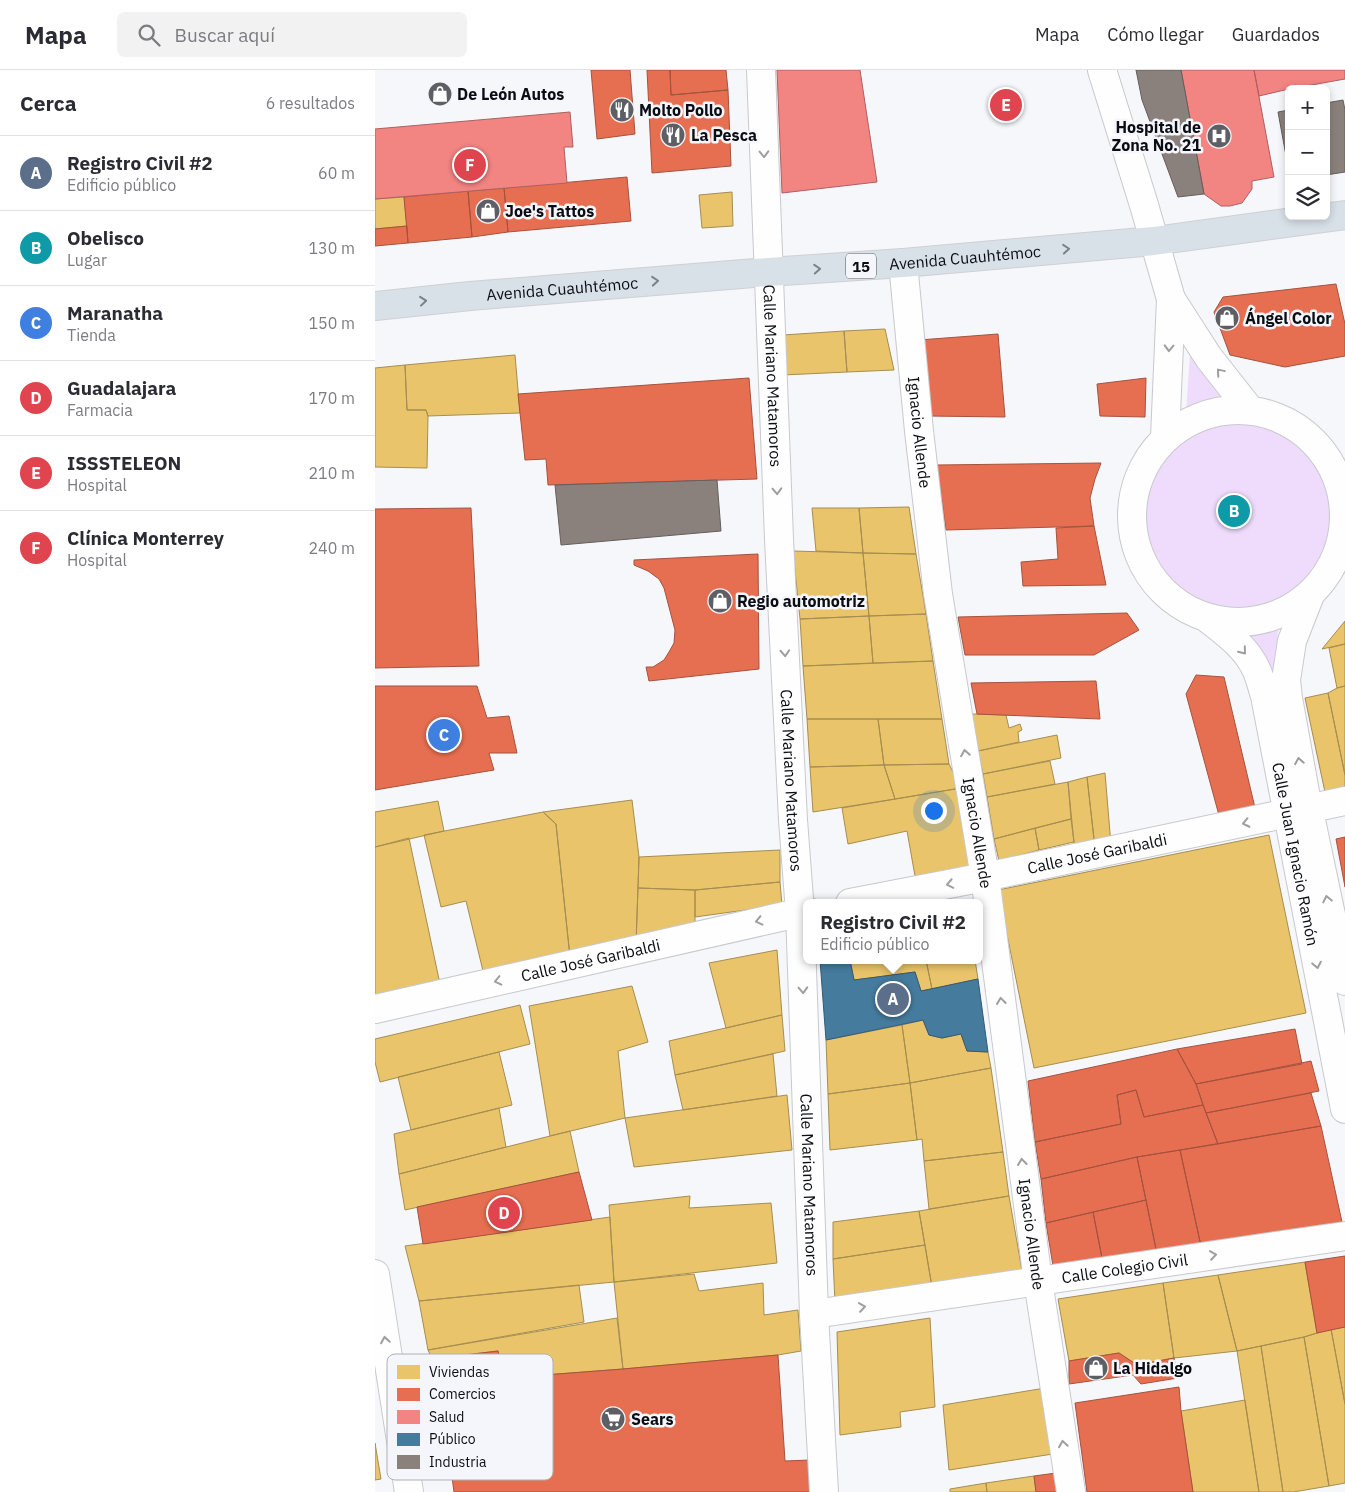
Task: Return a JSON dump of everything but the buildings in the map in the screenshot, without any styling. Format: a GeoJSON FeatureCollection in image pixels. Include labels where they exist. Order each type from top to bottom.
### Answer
{"type":"FeatureCollection","features":[{"type":"Feature","properties":{"kind":"highway","name":"Avenida Cuauhtémoc"},"geometry":{"type":"LineString","coordinates":[[375,306],[470,296],[903,263],[1155,241],[1345,215]]}},
{"type":"Feature","properties":{"kind":"street","name":"Calle Mariano Matamoros"},"geometry":{"type":"LineString","coordinates":[[761,70],[779,539],[793,820],[803,912]]}},
{"type":"Feature","properties":{"kind":"street"},"geometry":{"type":"LineString","coordinates":[[1102,70],[1171,299],[1209,358],[1250,410]]}},
{"type":"Feature","properties":{"kind":"street","name":"Ignacio Allende"},"geometry":{"type":"LineString","coordinates":[[903,263],[919,431],[939,594],[985,877],[1038,1281],[1071,1492]]}},
{"type":"Feature","properties":{"kind":"street"},"geometry":{"type":"LineString","coordinates":[[1165,437],[1171,299]]}},
{"type":"Feature","properties":{"kind":"street"},"geometry":{"type":"LineString","coordinates":[[1250,410],[1280,418],[1307,434],[1324,454],[1337,476],[1343,501],[1344,527],[1338,552],[1327,576],[1310,595],[1287,611],[1262,620],[1234,623],[1207,618],[1187,610],[1170,598],[1155,583],[1141,560],[1133,534],[1132,507],[1137,480],[1150,456],[1165,437],[1192,420],[1221,411],[1250,410]]}},
{"type":"Feature","properties":{"kind":"street","name":"Calle Juan Ignacio Ramón"},"geometry":{"type":"LineString","coordinates":[[1310,595],[1291,640],[1286,680],[1298,811],[1345,1109]]}},
{"type":"Feature","properties":{"kind":"street","name":"Calle Juan Ignacio Ramón"},"geometry":{"type":"LineString","coordinates":[[1207,618],[1240,646],[1257,670],[1345,981]]}},
{"type":"Feature","properties":{"kind":"street","name":"Calle José Garibaldi"},"geometry":{"type":"LineString","coordinates":[[870,899],[985,877],[1345,801]]}},
{"type":"Feature","properties":{"kind":"street","name":"Calle José Garibaldi"},"geometry":{"type":"LineString","coordinates":[[375,1009],[803,912]]}},
{"type":"Feature","properties":{"kind":"street","name":"Calle Mariano Matamoros"},"geometry":{"type":"LineString","coordinates":[[804,964],[814,1314],[824,1492]]}},
{"type":"Feature","properties":{"kind":"street","name":"Calle Colegio Civil"},"geometry":{"type":"LineString","coordinates":[[814,1314],[1345,1236]]}},
{"type":"Feature","properties":{"kind":"street"},"geometry":{"type":"LineString","coordinates":[[375,1274],[387,1354]]}},
{"type":"Feature","properties":{"kind":"shaded area"},"geometry":{"type":"Polygon","coordinates":[[[1190,353],[1224,402],[1186,412],[1190,353]]]}},
{"type":"Feature","properties":{"kind":"shaded area"},"geometry":{"type":"Polygon","coordinates":[[[1236,413],[1255,415],[1282,425],[1298,435],[1312,449],[1326,474],[1332,492],[1334,511],[1332,530],[1322,557],[1312,573],[1298,587],[1273,601],[1255,607],[1236,609],[1217,607],[1190,597],[1174,587],[1160,573],[1146,548],[1140,530],[1138,511],[1140,492],[1150,465],[1160,449],[1174,435],[1199,421],[1217,415],[1236,413]]]}},
{"type":"Feature","properties":{"kind":"shaded area"},"geometry":{"type":"Polygon","coordinates":[[[1279,622],[1273,680],[1240,630],[1279,622]]]}},
{"type":"Feature","properties":{"kind":"water"},"geometry":{"type":"Polygon","coordinates":[[[1234,495],[1241,496],[1246,500],[1250,505],[1250,519],[1246,524],[1241,528],[1234,529],[1227,528],[1222,524],[1218,519],[1217,512],[1218,505],[1222,500],[1227,496],[1234,495]]]}},
{"type":"Feature","properties":{"kind":"place","name":"De León Autos"},"geometry":{"type":"Point","coordinates":[440,94]}},
{"type":"Feature","properties":{"kind":"place","name":"ISSSTELEON"},"geometry":{"type":"Point","coordinates":[1006,105]}},
{"type":"Feature","properties":{"kind":"place","name":"Molto Pollo"},"geometry":{"type":"Point","coordinates":[622,110]}},
{"type":"Feature","properties":{"kind":"place","name":"La Pesca"},"geometry":{"type":"Point","coordinates":[673,135]}},
{"type":"Feature","properties":{"kind":"place","name":"Hospital de Zona No. 21"},"geometry":{"type":"Point","coordinates":[1219,136]}},
{"type":"Feature","properties":{"kind":"place","name":"Clínica Monterrey"},"geometry":{"type":"Point","coordinates":[470,165]}},
{"type":"Feature","properties":{"kind":"place","name":"Joe's Tattos"},"geometry":{"type":"Point","coordinates":[488,211]}},
{"type":"Feature","properties":{"kind":"place","name":"Ángel Color"},"geometry":{"type":"Point","coordinates":[1227,318]}},
{"type":"Feature","properties":{"kind":"place","name":"Obelisco"},"geometry":{"type":"Point","coordinates":[1234,511]}},
{"type":"Feature","properties":{"kind":"place","name":"Regio automotriz"},"geometry":{"type":"Point","coordinates":[720,601]}},
{"type":"Feature","properties":{"kind":"place","name":"Maranatha"},"geometry":{"type":"Point","coordinates":[444,735]}},
{"type":"Feature","properties":{"kind":"place","name":"Registro Civil #2"},"geometry":{"type":"Point","coordinates":[893,999]}},
{"type":"Feature","properties":{"kind":"place","name":"Guadalajara"},"geometry":{"type":"Point","coordinates":[504,1213]}},
{"type":"Feature","properties":{"kind":"place","name":"La Hidalgo"},"geometry":{"type":"Point","coordinates":[1096,1368]}},
{"type":"Feature","properties":{"kind":"place","name":"Sears"},"geometry":{"type":"Point","coordinates":[613,1419]}}]}
